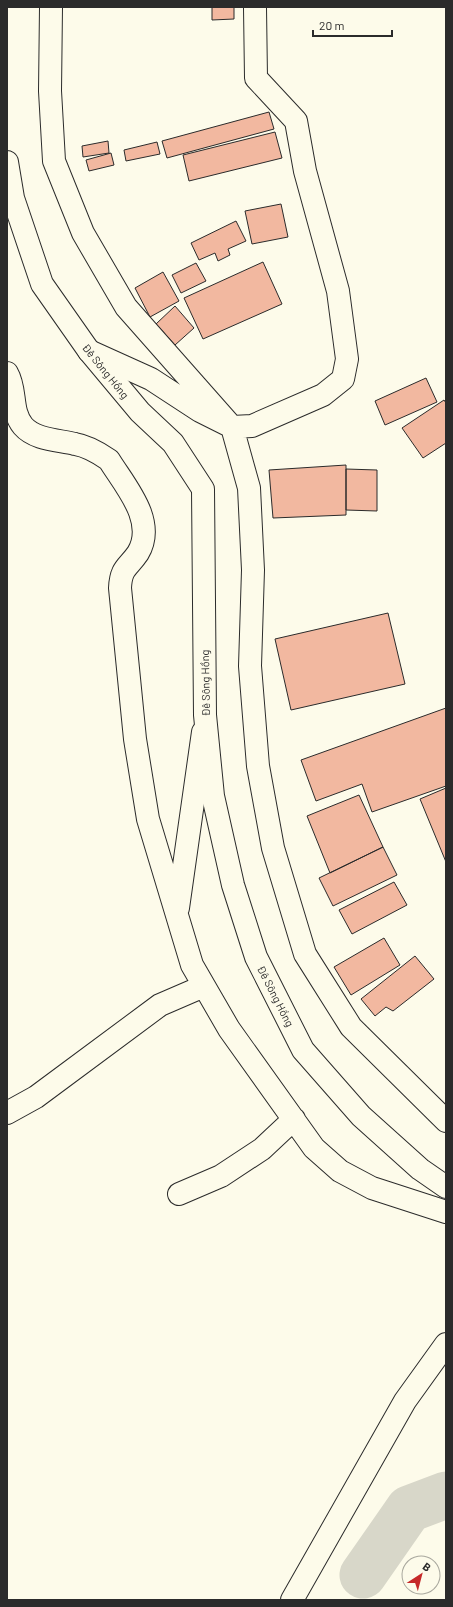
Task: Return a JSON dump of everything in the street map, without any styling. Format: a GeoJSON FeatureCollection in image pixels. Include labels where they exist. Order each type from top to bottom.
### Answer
{"type":"FeatureCollection","features":[{"type":"Feature","properties":{"kind":"street"},"geometry":{"type":"LineString","coordinates":[[51,7],[50,91],[54,161],[82,233],[126,307],[232,427],[249,488],[253,570],[250,666],[258,766],[273,848],[305,954],[351,1027],[446,1121]]}},
{"type":"Feature","properties":{"kind":"street"},"geometry":{"type":"LineString","coordinates":[[89,351],[151,378],[200,411],[232,427],[252,426],[323,395],[343,379],[347,359],[338,291],[305,171],[296,121],[256,78],[255,8]]}},
{"type":"Feature","properties":{"kind":"street","name":"Đê Sông Hồng"},"geometry":{"type":"LineString","coordinates":[[7,162],[13,198],[42,284],[89,351],[140,412],[173,443],[203,488],[205,715],[213,796],[233,884],[256,957],[304,1050],[361,1116],[420,1169],[446,1187]]}},
{"type":"Feature","properties":{"kind":"street"},"geometry":{"type":"LineString","coordinates":[[9,380],[14,411],[23,426],[32,433],[46,438],[77,444],[101,454],[109,460],[141,513],[144,525],[144,537],[138,552],[121,574],[121,610],[135,740],[148,819],[192,965],[229,1029],[314,1148],[340,1171],[372,1188],[446,1212]]}},
{"type":"Feature","properties":{"kind":"street"},"geometry":{"type":"LineString","coordinates":[[177,916],[205,715]]}},
{"type":"Feature","properties":{"kind":"street"},"geometry":{"type":"LineString","coordinates":[[7,1113],[36,1097],[160,1006],[204,986]]}},
{"type":"Feature","properties":{"kind":"street"},"geometry":{"type":"LineString","coordinates":[[179,1194],[220,1176],[262,1149],[294,1119]]}},
{"type":"Feature","properties":{"kind":"street"},"geometry":{"type":"LineString","coordinates":[[292,1600],[405,1402],[446,1344]]}},
{"type":"Feature","properties":{"kind":"building"},"geometry":{"type":"Polygon","coordinates":[[[212,7],[234,7],[234,19],[212,20],[212,7]]]}},
{"type":"Feature","properties":{"kind":"building"},"geometry":{"type":"Polygon","coordinates":[[[269,112],[274,129],[167,158],[162,141],[269,112]]]}},
{"type":"Feature","properties":{"kind":"building"},"geometry":{"type":"Polygon","coordinates":[[[275,132],[282,158],[189,181],[183,155],[275,132]]]}},
{"type":"Feature","properties":{"kind":"building"},"geometry":{"type":"Polygon","coordinates":[[[108,141],[109,153],[83,157],[82,146],[108,141]]]}},
{"type":"Feature","properties":{"kind":"building"},"geometry":{"type":"Polygon","coordinates":[[[157,142],[160,154],[126,161],[124,150],[157,142]]]}},
{"type":"Feature","properties":{"kind":"building"},"geometry":{"type":"Polygon","coordinates":[[[111,153],[114,165],[89,171],[86,160],[111,153]]]}},
{"type":"Feature","properties":{"kind":"building"},"geometry":{"type":"Polygon","coordinates":[[[281,204],[288,237],[252,244],[245,211],[281,204]]]}},
{"type":"Feature","properties":{"kind":"building"},"geometry":{"type":"Polygon","coordinates":[[[236,221],[246,241],[228,249],[230,255],[218,261],[215,253],[199,260],[191,243],[236,221]]]}},
{"type":"Feature","properties":{"kind":"building"},"geometry":{"type":"Polygon","coordinates":[[[263,262],[282,304],[203,339],[184,298],[263,262]]]}},
{"type":"Feature","properties":{"kind":"building"},"geometry":{"type":"Polygon","coordinates":[[[196,263],[206,281],[181,293],[172,275],[196,263]]]}},
{"type":"Feature","properties":{"kind":"building"},"geometry":{"type":"Polygon","coordinates":[[[163,272],[179,301],[150,317],[135,288],[163,272]]]}},
{"type":"Feature","properties":{"kind":"building"},"geometry":{"type":"Polygon","coordinates":[[[175,306],[194,328],[175,345],[156,324],[175,306]]]}},
{"type":"Feature","properties":{"kind":"building"},"geometry":{"type":"Polygon","coordinates":[[[426,378],[437,402],[385,425],[375,401],[426,378]]]}},
{"type":"Feature","properties":{"kind":"building"},"geometry":{"type":"Polygon","coordinates":[[[444,400],[446,403],[446,443],[423,458],[402,428],[444,400]]]}},
{"type":"Feature","properties":{"kind":"building"},"geometry":{"type":"Polygon","coordinates":[[[346,465],[346,515],[273,518],[269,470],[346,465]]]}},
{"type":"Feature","properties":{"kind":"building"},"geometry":{"type":"Polygon","coordinates":[[[346,469],[377,470],[377,511],[346,510],[346,469]]]}},
{"type":"Feature","properties":{"kind":"building"},"geometry":{"type":"Polygon","coordinates":[[[388,613],[405,684],[291,710],[275,639],[388,613]]]}},
{"type":"Feature","properties":{"kind":"building"},"geometry":{"type":"Polygon","coordinates":[[[446,708],[446,786],[372,812],[362,784],[316,801],[301,760],[446,708]]]}},
{"type":"Feature","properties":{"kind":"building"},"geometry":{"type":"Polygon","coordinates":[[[446,788],[446,862],[420,799],[446,788]]]}},
{"type":"Feature","properties":{"kind":"building"},"geometry":{"type":"Polygon","coordinates":[[[359,795],[383,847],[330,873],[307,816],[359,795]]]}},
{"type":"Feature","properties":{"kind":"building"},"geometry":{"type":"Polygon","coordinates":[[[383,847],[397,875],[333,906],[319,878],[383,847]]]}},
{"type":"Feature","properties":{"kind":"building"},"geometry":{"type":"Polygon","coordinates":[[[394,882],[407,905],[352,934],[339,910],[394,882]]]}},
{"type":"Feature","properties":{"kind":"building"},"geometry":{"type":"Polygon","coordinates":[[[384,938],[400,965],[351,995],[334,967],[384,938]]]}},
{"type":"Feature","properties":{"kind":"building"},"geometry":{"type":"Polygon","coordinates":[[[415,956],[434,979],[393,1011],[386,1007],[375,1016],[361,999],[415,956]]]}},
{"type":"Feature","properties":{"kind":"waterway"},"geometry":{"type":"LineString","coordinates":[[363,1575],[409,1509],[446,1495]]}}]}
